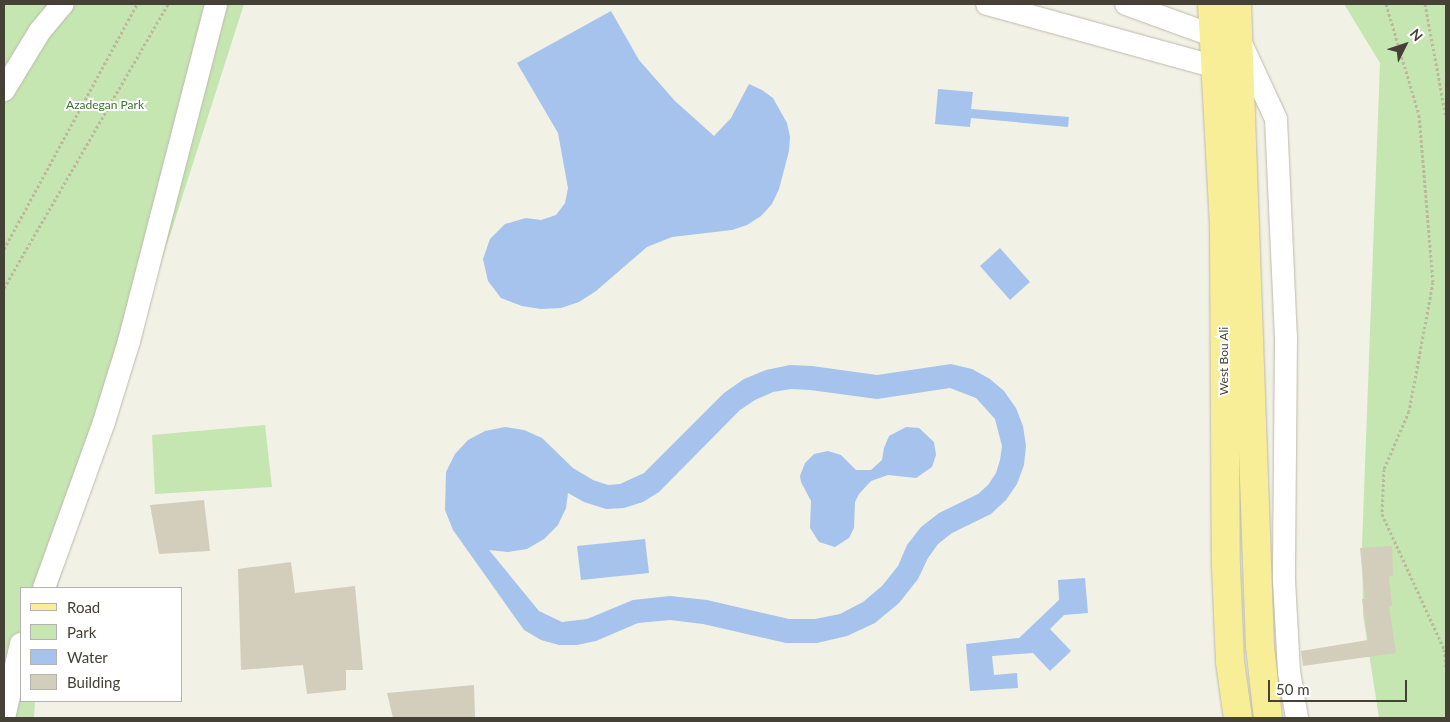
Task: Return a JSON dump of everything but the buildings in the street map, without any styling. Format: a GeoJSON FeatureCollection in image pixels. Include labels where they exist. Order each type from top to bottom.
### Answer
{"type":"FeatureCollection","features":[{"type":"Feature","properties":{"kind":"main road","name":"West Bou Ali"},"geometry":{"type":"LineString","coordinates":[[1212,4],[1226,36],[1260,646],[1268,718]]}},
{"type":"Feature","properties":{"kind":"main road","name":"West Bou Ali"},"geometry":{"type":"LineString","coordinates":[[1237,4],[1216,67],[1224,225],[1226,576],[1230,662],[1238,718]]}},
{"type":"Feature","properties":{"kind":"street"},"geometry":{"type":"LineString","coordinates":[[4,90],[40,31],[63,4]]}},
{"type":"Feature","properties":{"kind":"street"},"geometry":{"type":"LineString","coordinates":[[44,587],[104,422],[129,341],[216,4]]}},
{"type":"Feature","properties":{"kind":"street"},"geometry":{"type":"LineString","coordinates":[[988,4],[1216,67]]}},
{"type":"Feature","properties":{"kind":"street"},"geometry":{"type":"LineString","coordinates":[[1126,4],[1226,36],[1276,119],[1286,338],[1284,580],[1289,672],[1297,718]]}},
{"type":"Feature","properties":{"kind":"street"},"geometry":{"type":"LineString","coordinates":[[4,718],[20,648]]}},
{"type":"Feature","properties":{"kind":"path"},"geometry":{"type":"LineString","coordinates":[[4,249],[137,4]]}},
{"type":"Feature","properties":{"kind":"path"},"geometry":{"type":"LineString","coordinates":[[4,288],[168,4]]}},
{"type":"Feature","properties":{"kind":"path"},"geometry":{"type":"LineString","coordinates":[[1386,4],[1419,115],[1434,282],[1409,411],[1384,470],[1382,514],[1444,649],[1446,667]]}},
{"type":"Feature","properties":{"kind":"path"},"geometry":{"type":"LineString","coordinates":[[1425,4],[1446,117]]}},
{"type":"Feature","properties":{"kind":"green space","name":"Azadegan Park"},"geometry":{"type":"Polygon","coordinates":[[[4,4],[244,4],[57,587],[20,587],[20,702],[35,702],[34,718],[4,718],[4,4]]]}},
{"type":"Feature","properties":{"kind":"green space"},"geometry":{"type":"Polygon","coordinates":[[[1344,4],[1446,4],[1446,718],[1379,718],[1363,615],[1362,546],[1380,63],[1344,4]]]}},
{"type":"Feature","properties":{"kind":"green space"},"geometry":{"type":"Polygon","coordinates":[[[265,425],[272,487],[155,494],[152,435],[265,425]]]}},
{"type":"Feature","properties":{"kind":"water"},"geometry":{"type":"Polygon","coordinates":[[[611,11],[639,60],[675,101],[714,136],[731,118],[749,84],[773,98],[787,123],[790,137],[789,151],[779,189],[772,204],[761,216],[747,225],[732,230],[672,237],[647,247],[596,291],[579,302],[561,308],[541,309],[522,306],[501,298],[488,281],[483,259],[490,239],[505,224],[526,218],[541,220],[556,215],[565,203],[568,188],[558,133],[517,63],[611,11]]]}},
{"type":"Feature","properties":{"kind":"water"},"geometry":{"type":"Polygon","coordinates":[[[938,89],[973,92],[971,109],[1069,117],[1068,127],[971,118],[970,127],[935,124],[938,89]]]}},
{"type":"Feature","properties":{"kind":"water"},"geometry":{"type":"Polygon","coordinates":[[[1000,248],[1030,282],[1010,300],[980,266],[1000,248]]]}},
{"type":"Feature","properties":{"kind":"water"},"geometry":{"type":"Polygon","coordinates":[[[951,364],[972,369],[990,379],[1004,391],[1016,408],[1023,426],[1026,446],[1024,465],[1017,484],[1006,500],[991,514],[952,533],[938,544],[928,558],[918,579],[899,603],[875,623],[847,636],[817,643],[786,643],[703,624],[670,620],[638,623],[596,641],[577,645],[559,645],[541,640],[524,630],[453,530],[445,510],[446,472],[455,454],[468,440],[485,431],[505,427],[524,430],[542,438],[573,468],[593,480],[608,485],[620,484],[644,473],[724,393],[744,379],[766,370],[790,365],[812,366],[877,375],[951,364]],[[950,388],[877,399],[810,390],[791,389],[773,392],[755,400],[740,410],[659,492],[643,502],[624,508],[606,509],[584,502],[568,493],[566,508],[558,525],[544,539],[527,549],[508,552],[489,550],[539,611],[562,622],[587,619],[633,600],[670,596],[707,600],[789,619],[815,619],[840,614],[863,602],[882,586],[898,566],[907,545],[921,527],[939,513],[978,494],[988,485],[996,473],[1002,446],[995,419],[976,398],[950,388]]]}},
{"type":"Feature","properties":{"kind":"water"},"geometry":{"type":"Polygon","coordinates":[[[906,427],[919,428],[934,442],[936,455],[932,467],[916,478],[888,475],[871,481],[859,494],[855,502],[854,528],[849,538],[835,547],[819,542],[810,528],[811,501],[801,482],[800,476],[805,463],[814,454],[828,451],[841,455],[856,470],[871,470],[882,460],[889,436],[906,427]]]}},
{"type":"Feature","properties":{"kind":"water"},"geometry":{"type":"Polygon","coordinates":[[[645,539],[649,573],[581,580],[577,546],[645,539]]]}},
{"type":"Feature","properties":{"kind":"water"},"geometry":{"type":"Polygon","coordinates":[[[1085,578],[1088,613],[1064,615],[1050,629],[1071,651],[1050,671],[1033,653],[992,656],[994,675],[1017,673],[1018,688],[970,691],[966,644],[1019,638],[1059,600],[1058,580],[1085,578]]]}}]}
